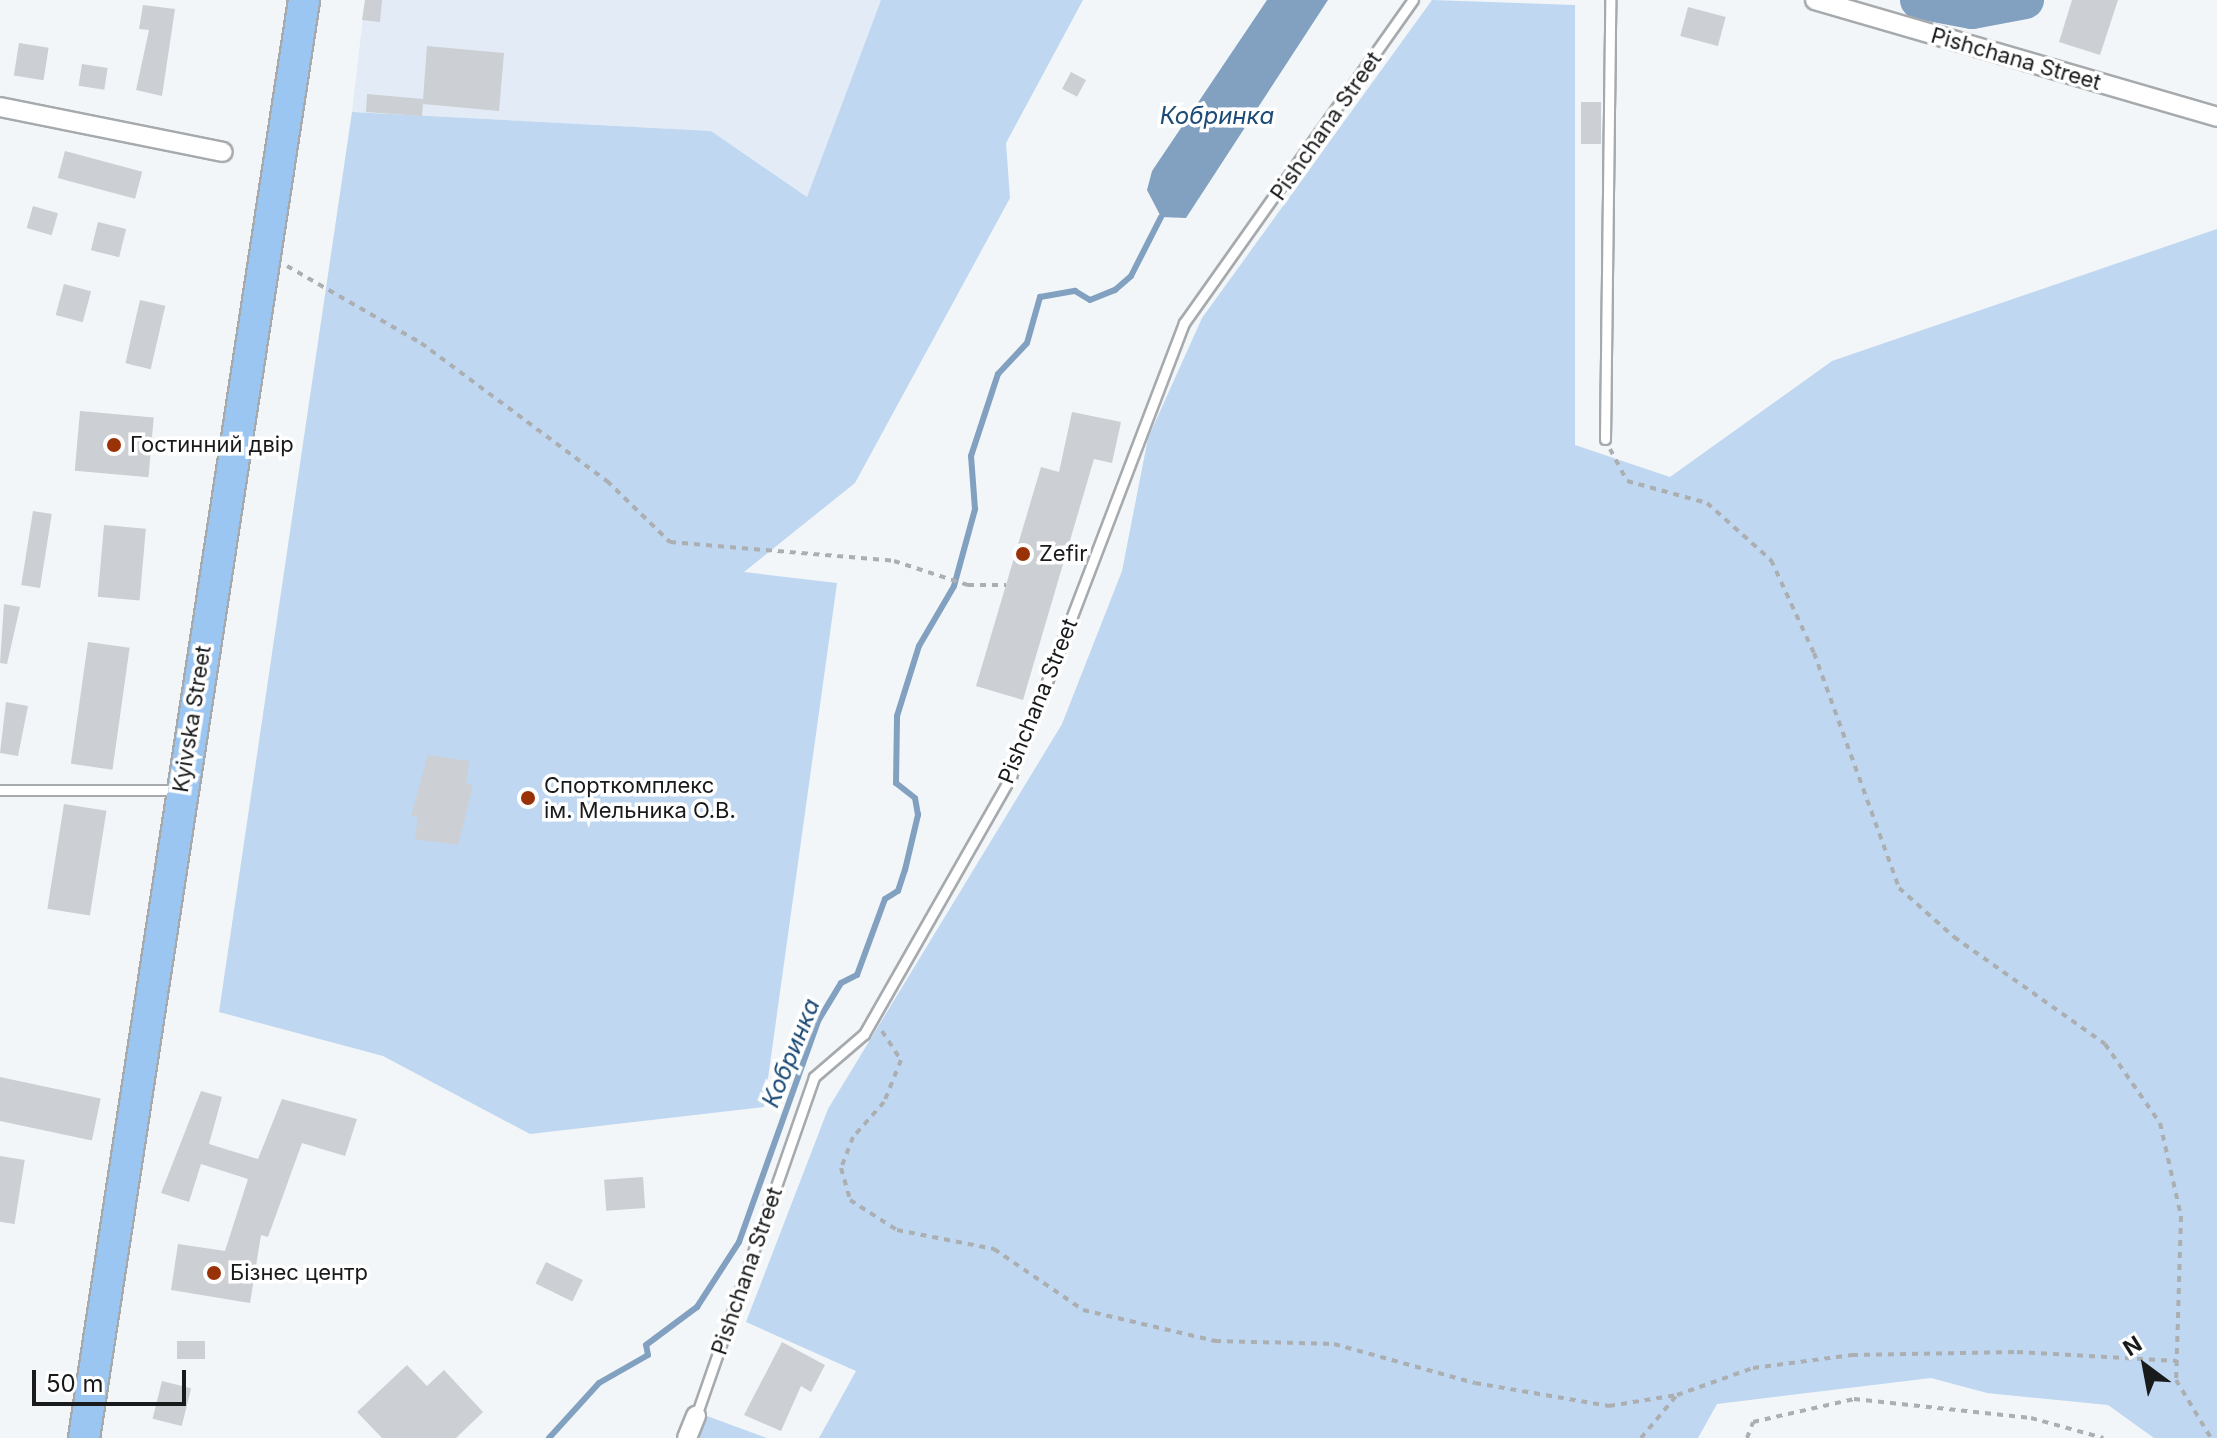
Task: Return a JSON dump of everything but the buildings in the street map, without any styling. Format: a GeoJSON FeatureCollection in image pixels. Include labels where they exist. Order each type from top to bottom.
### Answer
{"type":"FeatureCollection","features":[{"type":"Feature","properties":{"kind":"main road","name":"Kyivska Street"},"geometry":{"type":"LineString","coordinates":[[84,1438],[181,790],[268,255],[304,0]]}},
{"type":"Feature","properties":{"kind":"street","name":"Pishchana Street"},"geometry":{"type":"LineString","coordinates":[[1815,0],[2217,117]]}},
{"type":"Feature","properties":{"kind":"street"},"geometry":{"type":"LineString","coordinates":[[0,107],[223,152]]}},
{"type":"Feature","properties":{"kind":"street"},"geometry":{"type":"LineString","coordinates":[[687,1438],[696,1416]]}},
{"type":"Feature","properties":{"kind":"lane","name":"Pishchana Street"},"geometry":{"type":"LineString","coordinates":[[696,1416],[814,1077],[870,1024],[1011,776],[1184,323],[1413,0]]}},
{"type":"Feature","properties":{"kind":"lane"},"geometry":{"type":"LineString","coordinates":[[1605,439],[1610,0]]}},
{"type":"Feature","properties":{"kind":"lane"},"geometry":{"type":"LineString","coordinates":[[0,790],[181,790]]}},
{"type":"Feature","properties":{"kind":"path"},"geometry":{"type":"LineString","coordinates":[[268,255],[421,343],[607,481],[670,542],[894,561],[968,585],[1006,585]]}},
{"type":"Feature","properties":{"kind":"path"},"geometry":{"type":"LineString","coordinates":[[1605,439],[1627,481],[1707,503],[1771,560],[1814,653],[1899,888],[1954,937],[2105,1044],[2160,1123],[2181,1216],[2176,1380],[2211,1438]]}},
{"type":"Feature","properties":{"kind":"path"},"geometry":{"type":"LineString","coordinates":[[870,1024],[887,1034],[901,1060],[884,1102],[853,1137],[841,1168],[850,1200],[897,1230],[994,1249],[1083,1310],[1215,1341],[1334,1344],[1475,1383],[1609,1406],[1677,1395],[1753,1368],[1852,1355],[2017,1352],[2177,1361]]}},
{"type":"Feature","properties":{"kind":"path"},"geometry":{"type":"LineString","coordinates":[[1641,1438],[1677,1395]]}},
{"type":"Feature","properties":{"kind":"path"},"geometry":{"type":"LineString","coordinates":[[1747,1438],[1753,1422],[1854,1399],[2031,1418],[2103,1438]]}},
{"type":"Feature","properties":{"kind":"shaded area"},"geometry":{"type":"Polygon","coordinates":[[[365,0],[881,0],[807,197],[711,131],[352,112],[365,0]]]}},
{"type":"Feature","properties":{"kind":"shaded area"},"geometry":{"type":"Polygon","coordinates":[[[881,0],[1083,0],[1006,143],[1010,198],[855,483],[744,572],[837,583],[764,1107],[530,1134],[383,1056],[219,1012],[352,112],[711,131],[807,197],[881,0]]]}},
{"type":"Feature","properties":{"kind":"shaded area"},"geometry":{"type":"Polygon","coordinates":[[[1432,0],[1575,5],[1575,445],[1670,477],[1832,361],[2217,229],[2217,1438],[2154,1438],[2108,1405],[1987,1393],[1931,1378],[1717,1404],[1698,1438],[819,1438],[856,1371],[746,1322],[828,1109],[1062,724],[1122,571],[1148,438],[1202,318],[1432,0]]]}},
{"type":"Feature","properties":{"kind":"shaded area"},"geometry":{"type":"Polygon","coordinates":[[[707,1416],[767,1438],[698,1438],[707,1416]]]}},
{"type":"Feature","properties":{"kind":"water","name":"Кобринка"},"geometry":{"type":"Polygon","coordinates":[[[1267,0],[1328,0],[1186,218],[1161,217],[1147,190],[1152,171],[1267,0]]]}},
{"type":"Feature","properties":{"kind":"waterway"},"geometry":{"type":"LineString","coordinates":[[1919,0],[1972,10],[2025,0]]}},
{"type":"Feature","properties":{"kind":"waterway","name":"Кобринка"},"geometry":{"type":"LineString","coordinates":[[549,1438],[599,1383],[648,1355],[646,1345],[697,1307],[739,1242],[818,1021],[841,983],[857,975],[885,899],[898,891],[905,870],[918,815],[915,798],[896,783],[897,716],[919,646],[954,586],[975,509],[971,456],[998,374],[1027,343],[1040,297],[1075,291],[1090,300],[1115,290],[1131,276],[1161,217]]}},
{"type":"Feature","properties":{"kind":"place","name":"Гостинний двір"},"geometry":{"type":"Point","coordinates":[114,445]}},
{"type":"Feature","properties":{"kind":"place","name":"Zefir"},"geometry":{"type":"Point","coordinates":[1023,554]}},
{"type":"Feature","properties":{"kind":"place","name":"Спорткомплекс ім. Мельника О.В."},"geometry":{"type":"Point","coordinates":[528,798]}},
{"type":"Feature","properties":{"kind":"place","name":"Бізнес центр"},"geometry":{"type":"Point","coordinates":[214,1273]}}]}
